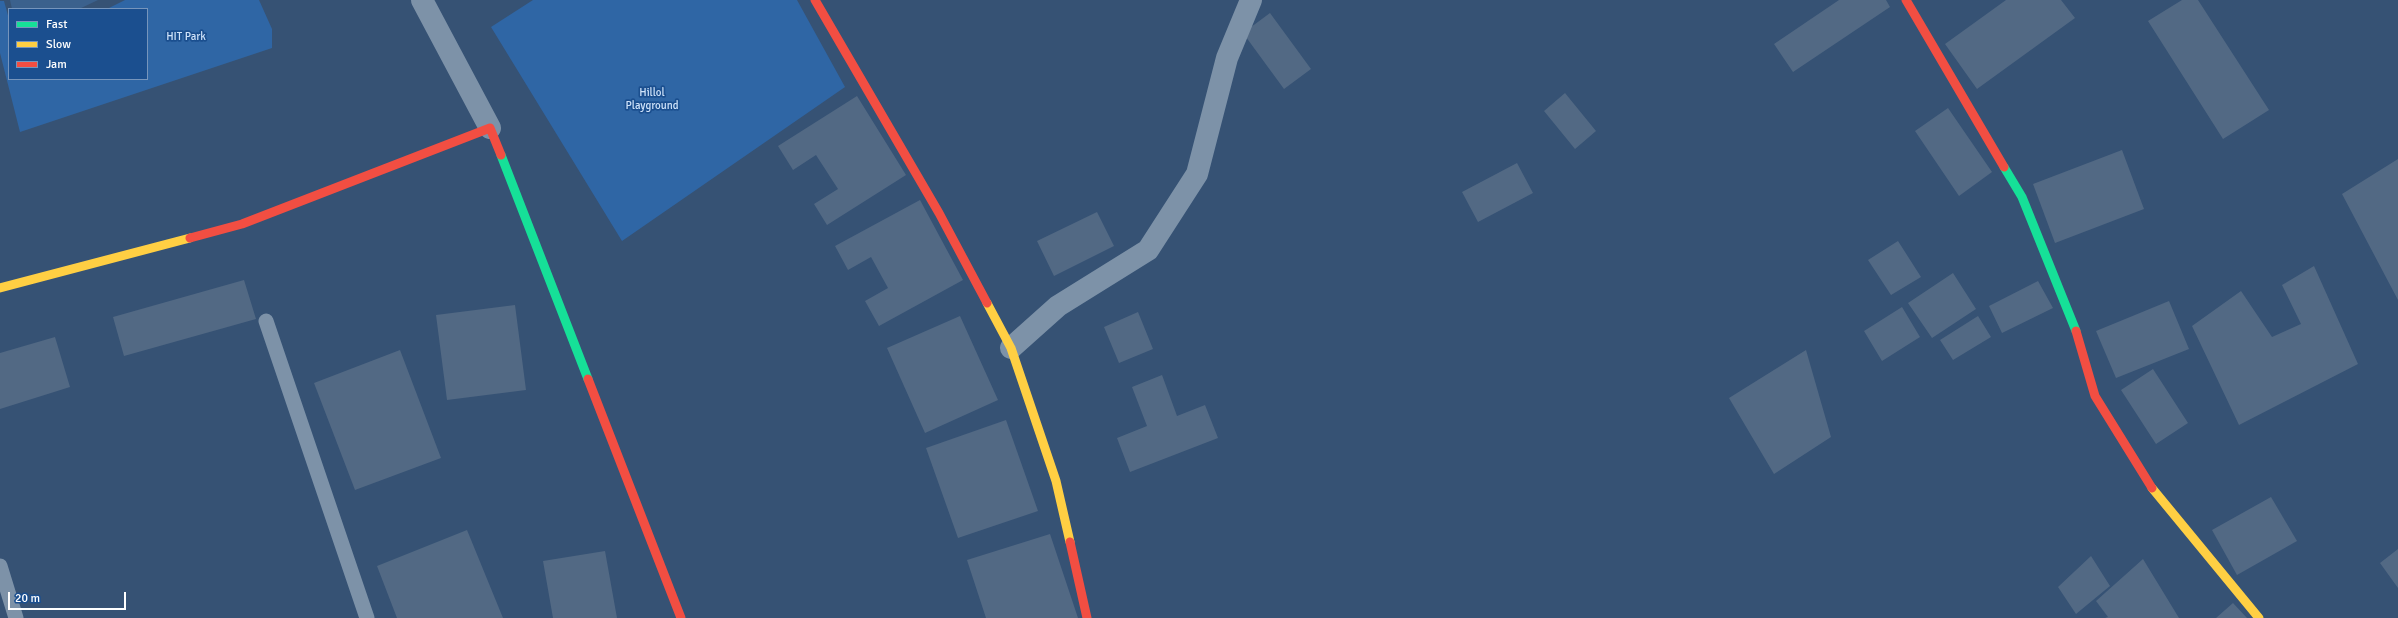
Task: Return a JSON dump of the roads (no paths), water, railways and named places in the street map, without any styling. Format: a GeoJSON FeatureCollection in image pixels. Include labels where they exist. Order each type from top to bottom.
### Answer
{"type":"FeatureCollection","features":[{"type":"Feature","properties":{"kind":"street"},"geometry":{"type":"LineString","coordinates":[[422,0],[490,128],[681,618]]}},
{"type":"Feature","properties":{"kind":"street"},"geometry":{"type":"LineString","coordinates":[[815,0],[939,213],[1011,348],[1056,481],[1087,618]]}},
{"type":"Feature","properties":{"kind":"street"},"geometry":{"type":"LineString","coordinates":[[1011,348],[1058,306],[1148,250],[1197,174],[1227,58],[1251,0]]}},
{"type":"Feature","properties":{"kind":"street"},"geometry":{"type":"LineString","coordinates":[[1906,0],[1957,90],[2022,197],[2071,316],[2095,396],[2149,484],[2259,618]]}},
{"type":"Feature","properties":{"kind":"street"},"geometry":{"type":"LineString","coordinates":[[0,288],[242,224],[490,128]]}},
{"type":"Feature","properties":{"kind":"lane"},"geometry":{"type":"LineString","coordinates":[[266,321],[367,618]]}},
{"type":"Feature","properties":{"kind":"lane"},"geometry":{"type":"LineString","coordinates":[[0,566],[16,618]]}},
{"type":"Feature","properties":{"kind":"park label","name":"HIT Park"},"geometry":{"type":"Point","coordinates":[186,37]}},
{"type":"Feature","properties":{"kind":"park label","name":"Hillol Playground"},"geometry":{"type":"Point","coordinates":[652,99]}}]}
